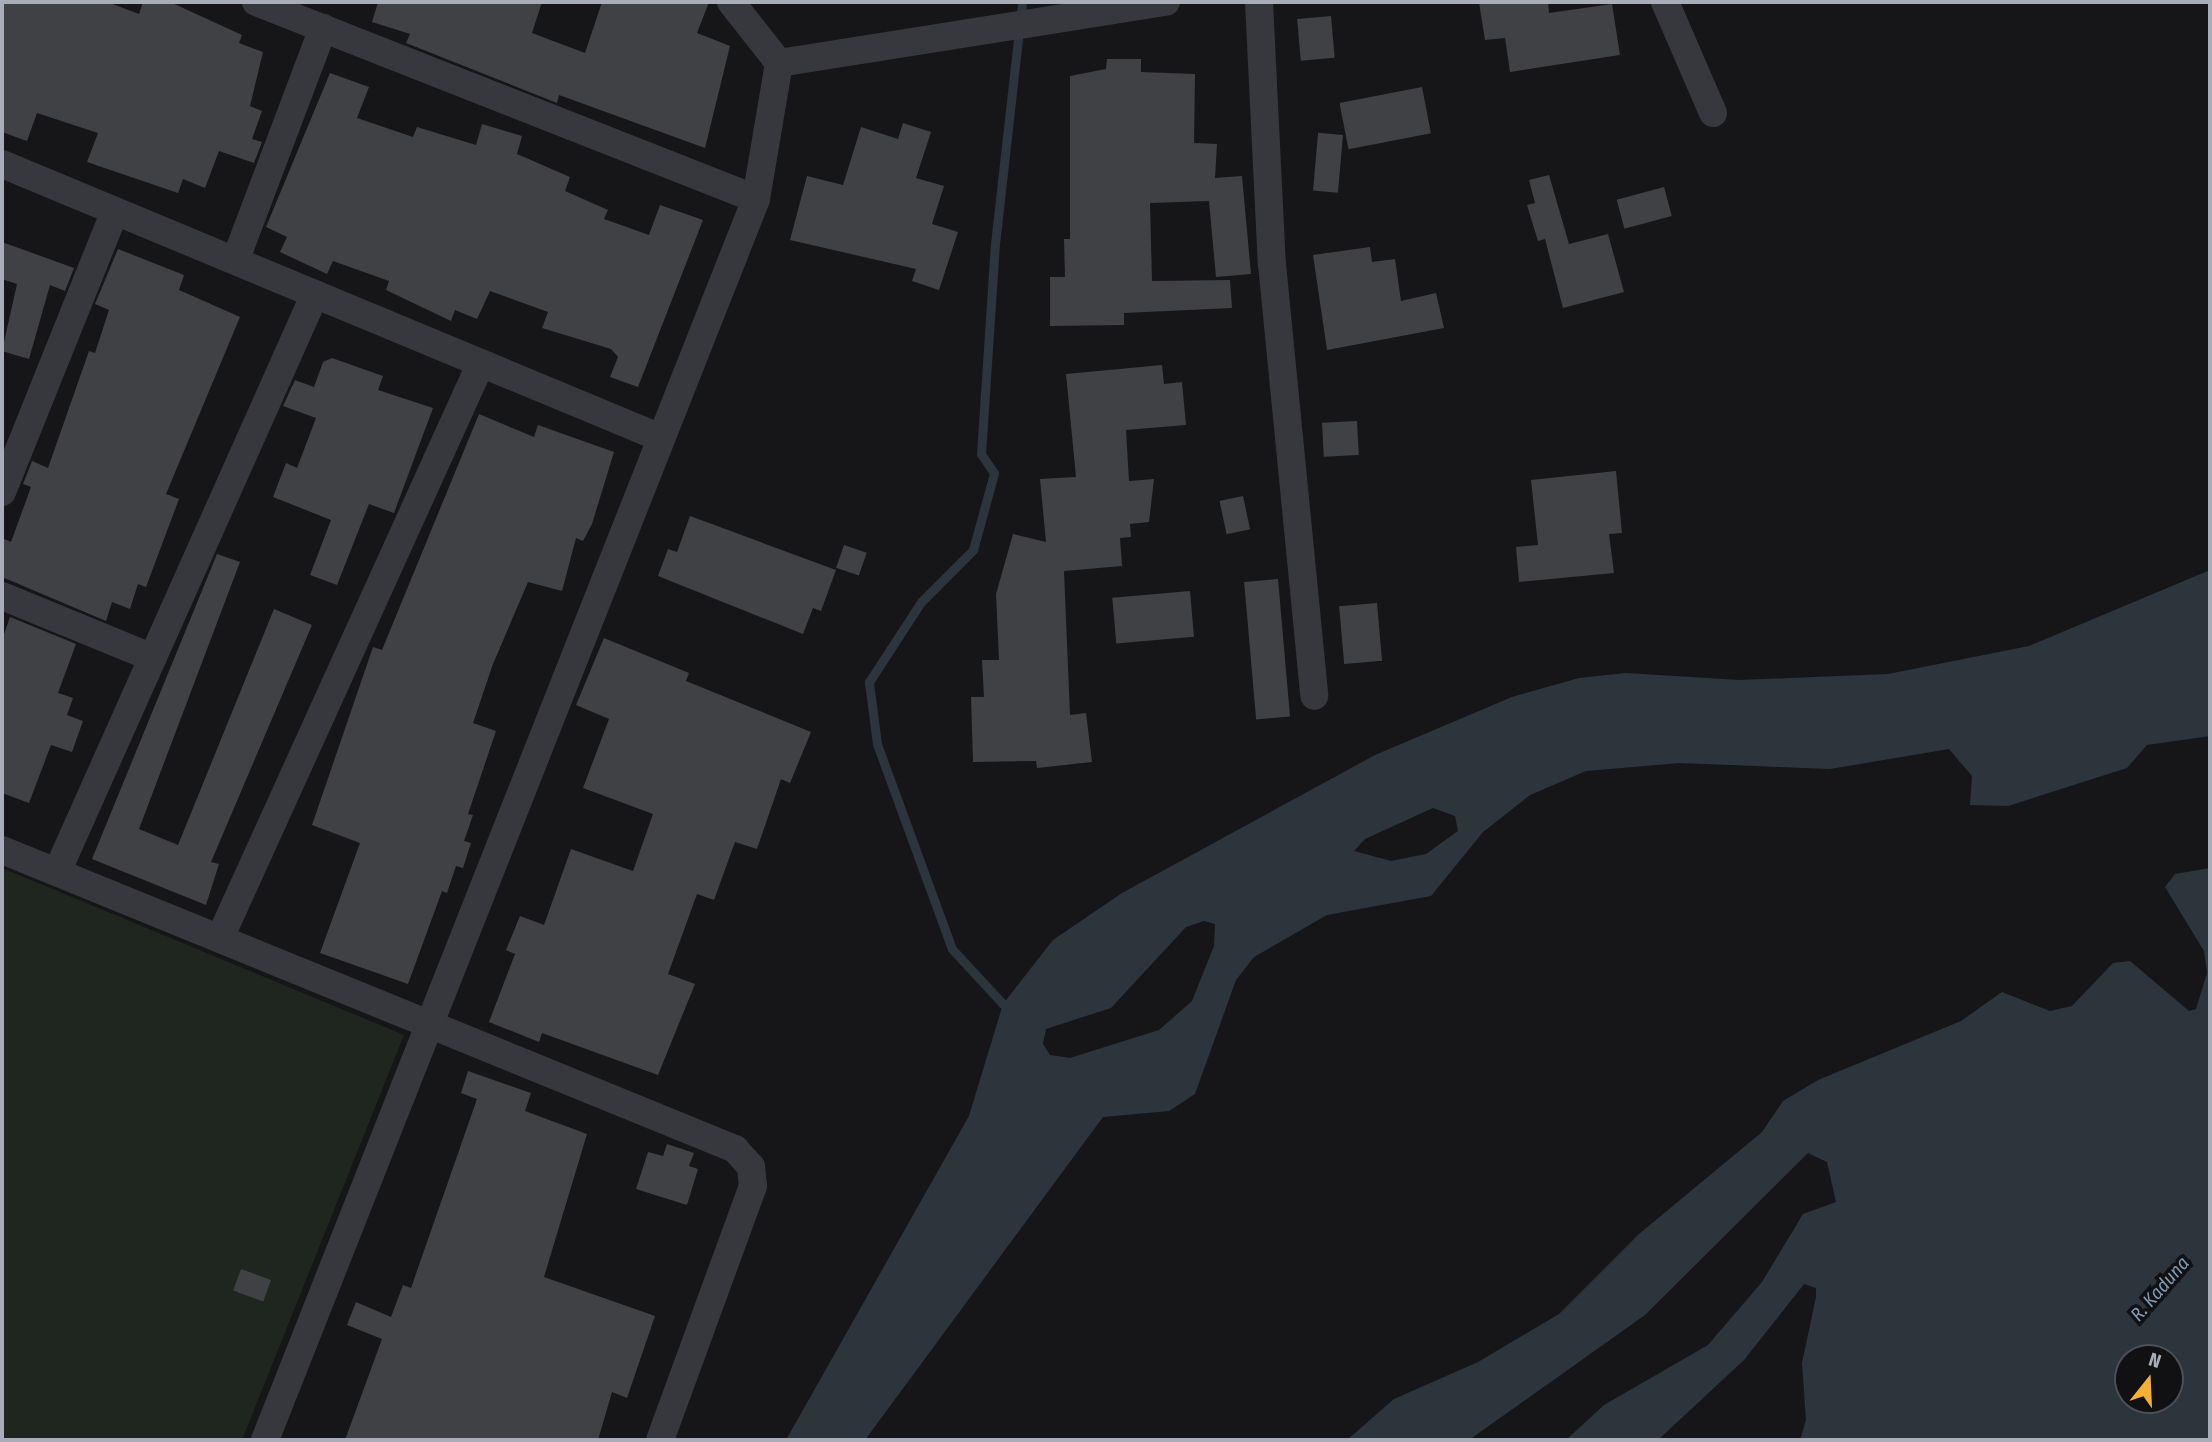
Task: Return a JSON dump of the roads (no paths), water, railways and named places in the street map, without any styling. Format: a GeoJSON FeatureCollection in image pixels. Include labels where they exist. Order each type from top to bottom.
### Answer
{"type":"FeatureCollection","features":[{"type":"Feature","properties":{"kind":"street"},"geometry":{"type":"LineString","coordinates":[[256,2],[756,200]]}},
{"type":"Feature","properties":{"kind":"street"},"geometry":{"type":"LineString","coordinates":[[264,1440],[432,1024],[756,200],[779,63],[732,2]]}},
{"type":"Feature","properties":{"kind":"street"},"geometry":{"type":"LineString","coordinates":[[779,63],[1166,2]]}},
{"type":"Feature","properties":{"kind":"street"},"geometry":{"type":"LineString","coordinates":[[1259,2],[1272,264],[1314,696]]}},
{"type":"Feature","properties":{"kind":"street"},"geometry":{"type":"LineString","coordinates":[[1665,2],[1713,113]]}},
{"type":"Feature","properties":{"kind":"street"},"geometry":{"type":"LineString","coordinates":[[237,256],[323,28]]}},
{"type":"Feature","properties":{"kind":"street"},"geometry":{"type":"LineString","coordinates":[[2,164],[115,211],[237,256],[315,294],[661,438]]}},
{"type":"Feature","properties":{"kind":"street"},"geometry":{"type":"LineString","coordinates":[[2,492],[115,211]]}},
{"type":"Feature","properties":{"kind":"street"},"geometry":{"type":"LineString","coordinates":[[57,872],[315,294]]}},
{"type":"Feature","properties":{"kind":"street"},"geometry":{"type":"LineString","coordinates":[[219,938],[481,363]]}},
{"type":"Feature","properties":{"kind":"street"},"geometry":{"type":"LineString","coordinates":[[2,596],[153,658]]}},
{"type":"Feature","properties":{"kind":"street"},"geometry":{"type":"LineString","coordinates":[[2,850],[735,1149],[751,1167],[753,1186],[660,1440]]}},
{"type":"Feature","properties":{"kind":"water"},"geometry":{"type":"Polygon","coordinates":[[[2210,570],[2210,736],[2147,745],[2127,768],[2008,806],[1970,805],[1972,776],[1949,749],[1830,769],[1680,763],[1586,771],[1530,795],[1483,832],[1431,896],[1327,915],[1254,957],[1236,980],[1195,1094],[1169,1111],[1103,1117],[865,1440],[786,1440],[969,1116],[1003,1004],[1053,940],[1122,893],[1375,755],[1512,697],[1579,678],[1626,673],[1739,680],[1888,674],[2029,646],[2210,570]],[[1433,808],[1365,839],[1354,851],[1391,861],[1426,854],[1458,831],[1455,816],[1433,808]],[[1204,921],[1186,927],[1111,1008],[1046,1029],[1043,1044],[1050,1055],[1070,1058],[1159,1030],[1192,1001],[1214,946],[1215,924],[1204,921]]]}},
{"type":"Feature","properties":{"kind":"water","name":"R. Kaduna"},"geometry":{"type":"Polygon","coordinates":[[[2210,868],[2210,1440],[1800,1440],[1806,1420],[1802,1363],[1816,1297],[1816,1288],[1804,1284],[1744,1360],[1658,1440],[1566,1440],[1604,1405],[1708,1345],[1762,1282],[1803,1214],[1836,1202],[1827,1162],[1808,1153],[1645,1315],[1469,1440],[1347,1440],[1394,1399],[1478,1362],[1559,1314],[1639,1234],[1762,1132],[1783,1101],[1818,1080],[1961,1021],[2002,992],[2050,1011],[2072,1006],[2113,963],[2130,961],[2189,1011],[2196,1009],[2207,973],[2204,951],[2165,887],[2175,874],[2210,868]]]}},
{"type":"Feature","properties":{"kind":"waterway"},"geometry":{"type":"LineString","coordinates":[[1015,1008],[1003,1004],[952,949],[877,744],[869,682],[921,602],[973,550],[994,473],[981,454],[995,244],[1022,2]]}}]}
